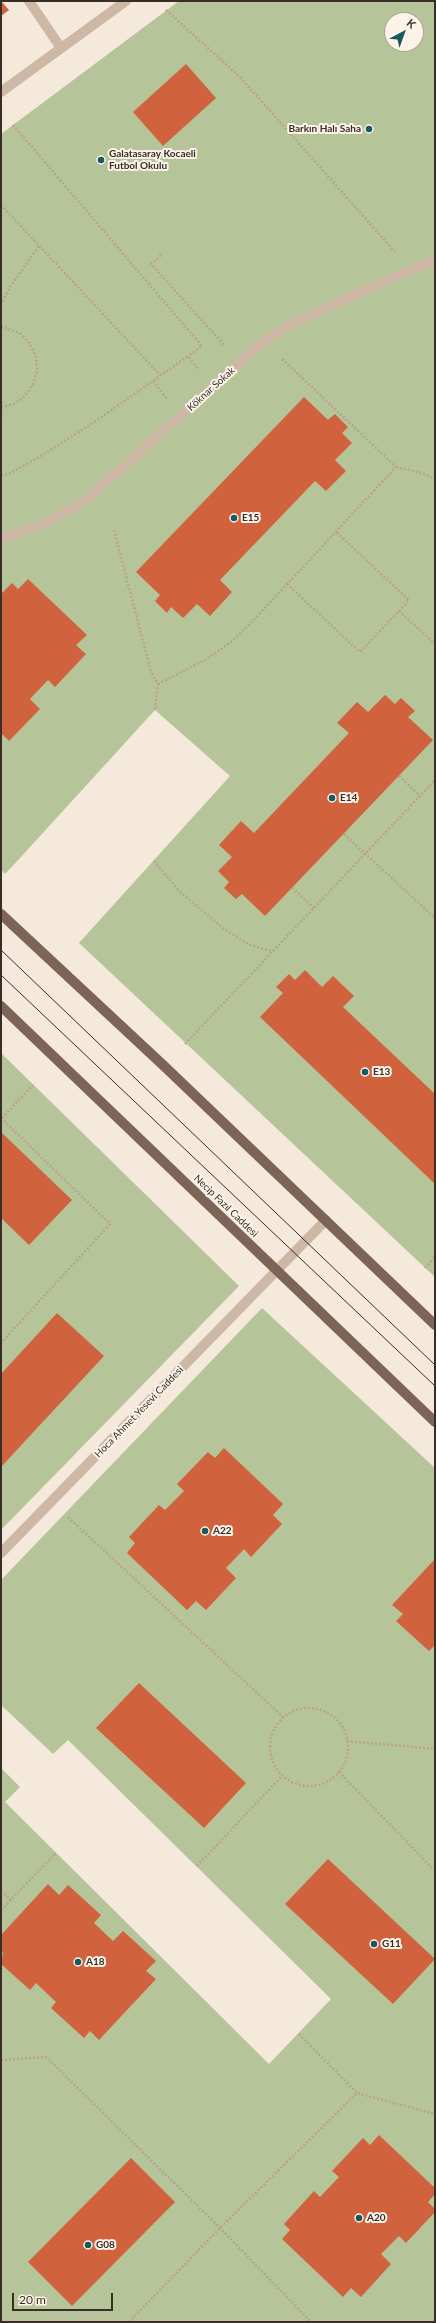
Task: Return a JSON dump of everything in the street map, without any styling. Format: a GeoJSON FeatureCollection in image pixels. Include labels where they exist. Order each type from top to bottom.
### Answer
{"type":"FeatureCollection","features":[{"type":"Feature","properties":{"kind":"main road"},"geometry":{"type":"LineString","coordinates":[[1,914],[326,1220],[435,1325]]}},
{"type":"Feature","properties":{"kind":"main road","name":"Necip Fazıl Caddesi"},"geometry":{"type":"LineString","coordinates":[[1,1006],[435,1422]]}},
{"type":"Feature","properties":{"kind":"street"},"geometry":{"type":"LineString","coordinates":[[29,1],[61,48]]}},
{"type":"Feature","properties":{"kind":"street"},"geometry":{"type":"LineString","coordinates":[[1,92],[126,1]]}},
{"type":"Feature","properties":{"kind":"street","name":"Köknar Sokak"},"geometry":{"type":"LineString","coordinates":[[1,539],[48,522],[85,500],[264,341],[287,326],[410,270],[435,261]]}},
{"type":"Feature","properties":{"kind":"street","name":"Hoca Ahmet Yesevi Caddesi"},"geometry":{"type":"LineString","coordinates":[[1,1553],[326,1220]]}},
{"type":"Feature","properties":{"kind":"path"},"geometry":{"type":"LineString","coordinates":[[166,10],[241,78],[410,270]]}},
{"type":"Feature","properties":{"kind":"path"},"geometry":{"type":"LineString","coordinates":[[1,475],[9,474],[44,454],[99,419],[202,346],[13,125]]}},
{"type":"Feature","properties":{"kind":"path"},"geometry":{"type":"LineString","coordinates":[[1,205],[160,375]]}},
{"type":"Feature","properties":{"kind":"path"},"geometry":{"type":"LineString","coordinates":[[1,305],[10,287],[39,246]]}},
{"type":"Feature","properties":{"kind":"path"},"geometry":{"type":"LineString","coordinates":[[161,255],[151,264],[240,363]]}},
{"type":"Feature","properties":{"kind":"path"},"geometry":{"type":"LineString","coordinates":[[1,326],[21,334],[30,344],[36,357],[37,371],[33,384],[25,396],[14,404],[2,407],[1,423]]}},
{"type":"Feature","properties":{"kind":"path"},"geometry":{"type":"LineString","coordinates":[[264,341],[396,467],[422,473],[435,479]]}},
{"type":"Feature","properties":{"kind":"path"},"geometry":{"type":"LineString","coordinates":[[188,356],[213,387]]}},
{"type":"Feature","properties":{"kind":"path"},"geometry":{"type":"LineString","coordinates":[[158,684],[205,660],[230,642],[287,584],[396,467]]}},
{"type":"Feature","properties":{"kind":"path"},"geometry":{"type":"LineString","coordinates":[[114,530],[151,672],[158,684],[155,710]]}},
{"type":"Feature","properties":{"kind":"path"},"geometry":{"type":"LineString","coordinates":[[287,584],[360,652],[399,611],[409,600],[336,532]]}},
{"type":"Feature","properties":{"kind":"path"},"geometry":{"type":"LineString","coordinates":[[399,611],[435,644]]}},
{"type":"Feature","properties":{"kind":"path"},"geometry":{"type":"LineString","coordinates":[[399,776],[420,796]]}},
{"type":"Feature","properties":{"kind":"path"},"geometry":{"type":"LineString","coordinates":[[186,1044],[435,780]]}},
{"type":"Feature","properties":{"kind":"path"},"geometry":{"type":"LineString","coordinates":[[344,834],[435,918]]}},
{"type":"Feature","properties":{"kind":"path"},"geometry":{"type":"LineString","coordinates":[[154,861],[179,891],[223,928],[248,944],[273,952]]}},
{"type":"Feature","properties":{"kind":"path"},"geometry":{"type":"LineString","coordinates":[[292,888],[314,908]]}},
{"type":"Feature","properties":{"kind":"path"},"geometry":{"type":"LineString","coordinates":[[1,1343],[110,1224],[1,1118],[33,1085]]}},
{"type":"Feature","properties":{"kind":"path"},"geometry":{"type":"LineString","coordinates":[[425,1268],[435,1258]]}},
{"type":"Feature","properties":{"kind":"path"},"geometry":{"type":"LineString","coordinates":[[65,1514],[283,1717]]}},
{"type":"Feature","properties":{"kind":"path"},"geometry":{"type":"LineString","coordinates":[[307,1707],[320,1709],[332,1715],[341,1724],[347,1741],[346,1761],[339,1772],[330,1780],[318,1785],[305,1786],[293,1783],[282,1776],[274,1765],[270,1753],[270,1740],[275,1727],[283,1717],[294,1710],[307,1707]]}},
{"type":"Feature","properties":{"kind":"path"},"geometry":{"type":"LineString","coordinates":[[347,1741],[435,1749]]}},
{"type":"Feature","properties":{"kind":"path"},"geometry":{"type":"LineString","coordinates":[[339,1772],[435,1871]]}},
{"type":"Feature","properties":{"kind":"path"},"geometry":{"type":"LineString","coordinates":[[197,1866],[282,1776]]}},
{"type":"Feature","properties":{"kind":"path"},"geometry":{"type":"LineString","coordinates":[[1,1910],[56,1853]]}},
{"type":"Feature","properties":{"kind":"path"},"geometry":{"type":"LineString","coordinates":[[1,1891],[11,1900]]}},
{"type":"Feature","properties":{"kind":"path"},"geometry":{"type":"LineString","coordinates":[[298,2034],[357,2093],[435,2114]]}},
{"type":"Feature","properties":{"kind":"path"},"geometry":{"type":"LineString","coordinates":[[1,2060],[46,2057],[220,2228],[311,2322]]}},
{"type":"Feature","properties":{"kind":"path"},"geometry":{"type":"LineString","coordinates":[[129,2322],[220,2228],[357,2093]]}},
{"type":"Feature","properties":{"kind":"green space"},"geometry":{"type":"Polygon","coordinates":[[[179,1],[435,1],[435,1277],[79,943],[230,776],[155,710],[5,874],[1,870],[1,134],[179,1]]]}},
{"type":"Feature","properties":{"kind":"green space"},"geometry":{"type":"Polygon","coordinates":[[[1,1053],[239,1286],[1,1530],[1,1053]]]}},
{"type":"Feature","properties":{"kind":"green space"},"geometry":{"type":"Polygon","coordinates":[[[262,1308],[435,1468],[435,2322],[1,2322],[1,1768],[20,1787],[5,1802],[269,2064],[331,1999],[68,1740],[53,1754],[1,1705],[1,1580],[262,1308]]]}},
{"type":"Feature","properties":{"kind":"building"},"geometry":{"type":"Polygon","coordinates":[[[1,1],[9,10],[1,16],[1,1]]]}},
{"type":"Feature","properties":{"kind":"building"},"geometry":{"type":"Polygon","coordinates":[[[186,64],[216,98],[163,146],[133,112],[186,64]]]}},
{"type":"Feature","properties":{"kind":"building","name":"E15"},"geometry":{"type":"Polygon","coordinates":[[[304,397],[328,420],[335,414],[348,427],[342,433],[352,443],[335,460],[346,471],[326,491],[315,481],[220,580],[232,592],[210,616],[197,604],[183,618],[171,607],[167,613],[155,601],[160,595],[136,572],[304,397]]]}},
{"type":"Feature","properties":{"kind":"building"},"geometry":{"type":"Polygon","coordinates":[[[28,579],[87,635],[76,645],[86,654],[55,687],[48,680],[30,699],[40,709],[9,741],[1,733],[1,594],[12,583],[18,589],[28,579]]]}},
{"type":"Feature","properties":{"kind":"building","name":"E14"},"geometry":{"type":"Polygon","coordinates":[[[385,695],[395,704],[401,698],[415,711],[408,717],[433,740],[265,916],[242,894],[236,899],[224,888],[229,882],[218,871],[232,857],[219,845],[241,821],[254,833],[349,733],[337,723],[357,702],[368,712],[385,695]]]}},
{"type":"Feature","properties":{"kind":"building","name":"E13"},"geometry":{"type":"Polygon","coordinates":[[[305,970],[322,987],[333,976],[354,996],[343,1007],[435,1094],[435,1184],[260,1017],[283,993],[276,987],[289,974],[295,980],[305,970]]]}},
{"type":"Feature","properties":{"kind":"building"},"geometry":{"type":"Polygon","coordinates":[[[1,1132],[72,1200],[29,1245],[1,1218],[1,1132]]]}},
{"type":"Feature","properties":{"kind":"building"},"geometry":{"type":"Polygon","coordinates":[[[57,1313],[104,1356],[1,1467],[1,1374],[57,1313]]]}},
{"type":"Feature","properties":{"kind":"building","name":"A22"},"geometry":{"type":"Polygon","coordinates":[[[224,1448],[283,1504],[273,1515],[282,1524],[251,1557],[244,1549],[226,1568],[236,1578],[206,1610],[196,1601],[187,1610],[127,1553],[135,1543],[129,1537],[159,1505],[165,1510],[184,1491],[177,1484],[208,1452],[215,1458],[224,1448]]]}},
{"type":"Feature","properties":{"kind":"building"},"geometry":{"type":"Polygon","coordinates":[[[435,1559],[435,1645],[429,1651],[396,1621],[403,1614],[392,1605],[435,1559]]]}},
{"type":"Feature","properties":{"kind":"building"},"geometry":{"type":"Polygon","coordinates":[[[139,1683],[246,1783],[204,1828],[96,1728],[139,1683]]]}},
{"type":"Feature","properties":{"kind":"building","name":"G11"},"geometry":{"type":"Polygon","coordinates":[[[328,1859],[435,1959],[393,2004],[285,1904],[328,1859]]]}},
{"type":"Feature","properties":{"kind":"building","name":"A18"},"geometry":{"type":"Polygon","coordinates":[[[48,1884],[59,1895],[68,1885],[101,1915],[94,1923],[113,1941],[123,1931],[156,1961],[146,1971],[156,1979],[99,2040],[90,2031],[84,2038],[51,2008],[56,2002],[36,1983],[30,1990],[1,1964],[3,1953],[1,1951],[1,1935],[48,1884]]]}},
{"type":"Feature","properties":{"kind":"building","name":"A20"},"geometry":{"type":"Polygon","coordinates":[[[379,2135],[435,2188],[435,2194],[428,2202],[435,2209],[435,2212],[406,2243],[399,2236],[381,2254],[391,2264],[361,2297],[351,2288],[343,2297],[282,2239],[290,2230],[284,2224],[314,2191],[320,2197],[339,2177],[332,2171],[363,2138],[370,2145],[379,2135]]]}},
{"type":"Feature","properties":{"kind":"building","name":"G08"},"geometry":{"type":"Polygon","coordinates":[[[131,2158],[175,2202],[72,2306],[28,2262],[131,2158]]]}},
{"type":"Feature","properties":{"kind":"tram line"},"geometry":{"type":"LineString","coordinates":[[1,950],[435,1365]]}},
{"type":"Feature","properties":{"kind":"tram line"},"geometry":{"type":"LineString","coordinates":[[1,975],[435,1386]]}},
{"type":"Feature","properties":{"kind":"place","name":"Barkın Halı Saha"},"geometry":{"type":"Point","coordinates":[369,129]}},
{"type":"Feature","properties":{"kind":"place","name":"Galatasaray Kocaeli Futbol Okulu"},"geometry":{"type":"Point","coordinates":[101,160]}},
{"type":"Feature","properties":{"kind":"place","name":"E15"},"geometry":{"type":"Point","coordinates":[234,518]}},
{"type":"Feature","properties":{"kind":"place","name":"E14"},"geometry":{"type":"Point","coordinates":[332,798]}},
{"type":"Feature","properties":{"kind":"place","name":"E13"},"geometry":{"type":"Point","coordinates":[365,1072]}},
{"type":"Feature","properties":{"kind":"place","name":"A22"},"geometry":{"type":"Point","coordinates":[205,1531]}},
{"type":"Feature","properties":{"kind":"place","name":"G11"},"geometry":{"type":"Point","coordinates":[374,1944]}},
{"type":"Feature","properties":{"kind":"place","name":"A18"},"geometry":{"type":"Point","coordinates":[78,1962]}},
{"type":"Feature","properties":{"kind":"place","name":"A20"},"geometry":{"type":"Point","coordinates":[359,2218]}},
{"type":"Feature","properties":{"kind":"place","name":"G08"},"geometry":{"type":"Point","coordinates":[88,2245]}}]}
